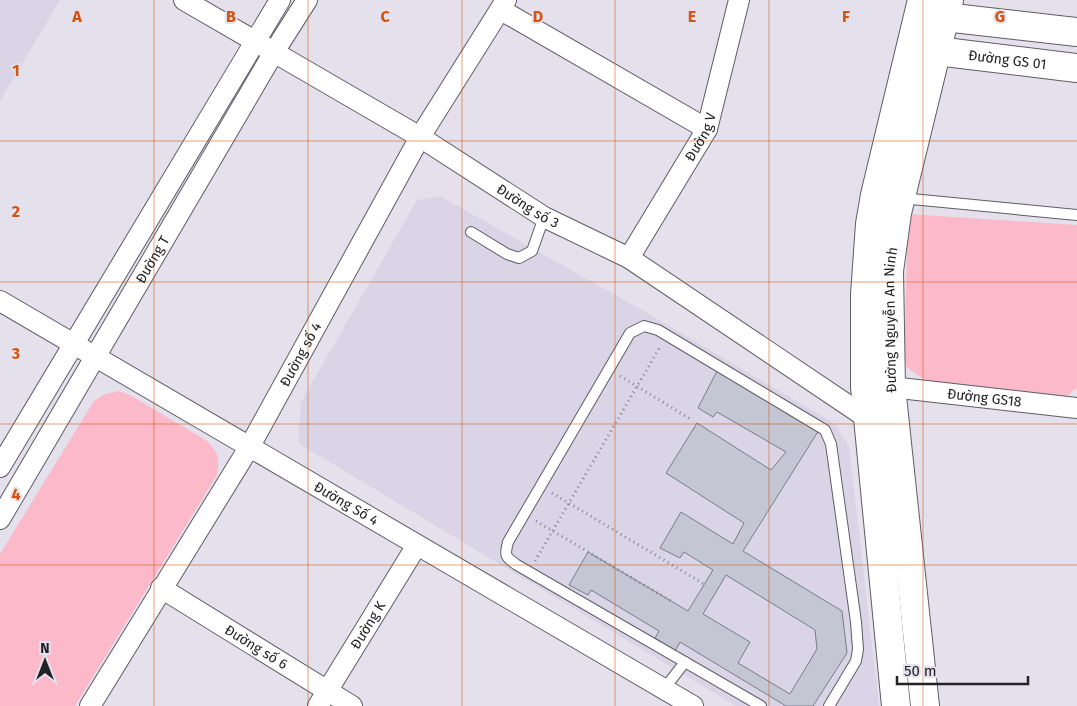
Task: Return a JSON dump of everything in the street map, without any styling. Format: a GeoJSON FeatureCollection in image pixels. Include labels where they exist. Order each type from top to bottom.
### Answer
{"type":"FeatureCollection","features":[{"type":"Feature","properties":{"kind":"main road"},"geometry":{"type":"LineString","coordinates":[[920,7],[947,9],[1077,32]]}},
{"type":"Feature","properties":{"kind":"main road","name":"Đường Nguyễn An Ninh"},"geometry":{"type":"LineString","coordinates":[[896,706],[868,418],[878,387],[889,271],[923,50],[920,7]]}},
{"type":"Feature","properties":{"kind":"main road","name":"Đường Nguyễn An Ninh"},"geometry":{"type":"LineString","coordinates":[[925,706],[865,295],[870,224],[875,195],[923,50],[947,9]]}},
{"type":"Feature","properties":{"kind":"main road","name":"Đường GS 01"},"geometry":{"type":"LineString","coordinates":[[923,50],[1077,68]]}},
{"type":"Feature","properties":{"kind":"street","name":"Đường số 3"},"geometry":{"type":"LineString","coordinates":[[184,0],[420,137],[544,217],[629,258],[868,418]]}},
{"type":"Feature","properties":{"kind":"street","name":"Đường T"},"geometry":{"type":"LineString","coordinates":[[0,467],[280,0]]}},
{"type":"Feature","properties":{"kind":"street","name":"Đường T"},"geometry":{"type":"LineString","coordinates":[[0,520],[274,52],[307,0]]}},
{"type":"Feature","properties":{"kind":"street","name":"Đường V"},"geometry":{"type":"LineString","coordinates":[[629,258],[706,129],[739,0]]}},
{"type":"Feature","properties":{"kind":"street"},"geometry":{"type":"LineString","coordinates":[[503,5],[706,129]]}},
{"type":"Feature","properties":{"kind":"street","name":"Đường số 4"},"geometry":{"type":"LineString","coordinates":[[90,706],[250,446],[420,137],[503,5]]}},
{"type":"Feature","properties":{"kind":"street","name":"Đường Số 4"},"geometry":{"type":"LineString","coordinates":[[0,301],[664,689],[686,704]]}},
{"type":"Feature","properties":{"kind":"street","name":"Đường GS18"},"geometry":{"type":"LineString","coordinates":[[878,387],[1077,408]]}},
{"type":"Feature","properties":{"kind":"street","name":"Đường K"},"geometry":{"type":"LineString","coordinates":[[323,699],[418,545]]}},
{"type":"Feature","properties":{"kind":"street","name":"Đường số 6"},"geometry":{"type":"LineString","coordinates":[[162,588],[323,699],[352,706]]}},
{"type":"Feature","properties":{"kind":"lane"},"geometry":{"type":"LineString","coordinates":[[900,198],[1077,215]]}},
{"type":"Feature","properties":{"kind":"lane"},"geometry":{"type":"LineString","coordinates":[[471,232],[507,254],[519,258],[532,251],[544,217]]}},
{"type":"Feature","properties":{"kind":"lane"},"geometry":{"type":"LineString","coordinates":[[761,706],[528,572],[507,558],[505,553],[508,542],[630,333],[637,328],[644,326],[658,330],[825,430],[831,444],[856,622],[858,650],[856,661],[829,706]]}},
{"type":"Feature","properties":{"kind":"lane"},"geometry":{"type":"LineString","coordinates":[[664,689],[685,662]]}},
{"type":"Feature","properties":{"kind":"path"},"geometry":{"type":"LineString","coordinates":[[528,572],[667,336]]}},
{"type":"Feature","properties":{"kind":"path"},"geometry":{"type":"LineString","coordinates":[[609,369],[692,420]]}},
{"type":"Feature","properties":{"kind":"path"},"geometry":{"type":"LineString","coordinates":[[540,487],[704,584]]}},
{"type":"Feature","properties":{"kind":"path"},"geometry":{"type":"LineString","coordinates":[[525,514],[672,602]]}},
{"type":"Feature","properties":{"kind":"shaded area"},"geometry":{"type":"Polygon","coordinates":[[[0,0],[60,0],[0,101],[0,0]]]}},
{"type":"Feature","properties":{"kind":"shaded area"},"geometry":{"type":"Polygon","coordinates":[[[440,196],[649,314],[835,424],[849,446],[879,706],[736,706],[298,443],[301,402],[417,200],[440,196]]]}},
{"type":"Feature","properties":{"kind":"shaded area"},"geometry":{"type":"Polygon","coordinates":[[[908,214],[1077,225],[1077,388],[1061,400],[930,384],[904,365],[908,214]]]}},
{"type":"Feature","properties":{"kind":"shaded area"},"geometry":{"type":"Polygon","coordinates":[[[118,391],[130,395],[207,441],[218,456],[217,475],[75,706],[0,706],[0,554],[94,401],[103,395],[118,391]]]}},
{"type":"Feature","properties":{"kind":"building"},"geometry":{"type":"Polygon","coordinates":[[[718,369],[819,430],[743,551],[842,611],[847,653],[813,706],[786,706],[680,642],[675,651],[655,638],[659,631],[591,590],[588,595],[569,585],[588,552],[688,611],[713,570],[684,552],[680,558],[660,548],[681,512],[733,544],[744,523],[666,473],[697,423],[771,470],[786,452],[717,412],[713,417],[698,408],[718,369]],[[726,575],[703,614],[750,642],[738,663],[790,694],[817,649],[815,630],[726,575]]]}}]}
